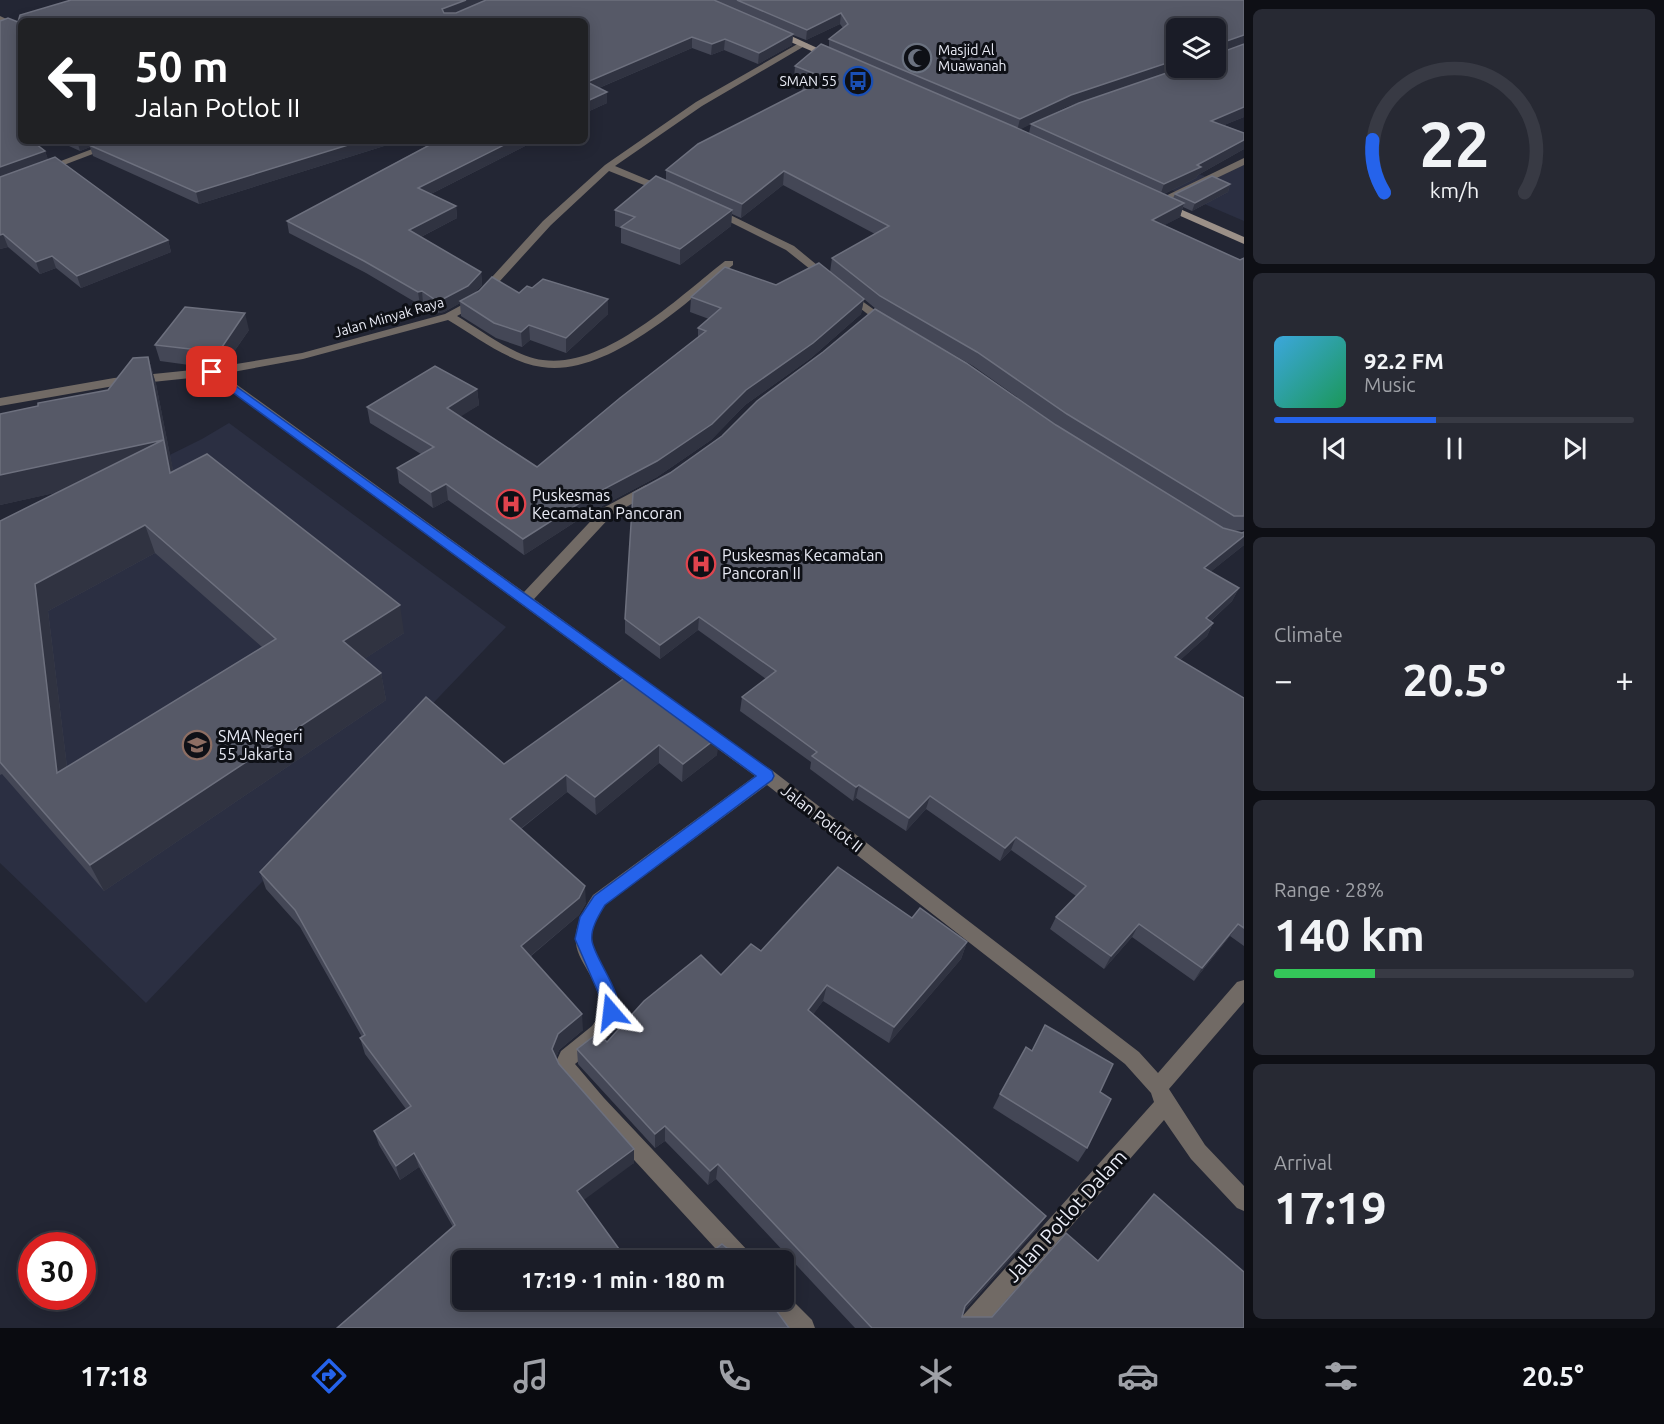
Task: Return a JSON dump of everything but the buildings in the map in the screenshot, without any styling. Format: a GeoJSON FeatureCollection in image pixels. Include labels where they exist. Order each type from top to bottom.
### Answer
{"type":"FeatureCollection","features":[{"type":"Feature","properties":{"kind":"main road"},"geometry":{"type":"LineString","coordinates":[[762,26],[842,60]]}},
{"type":"Feature","properties":{"kind":"main road"},"geometry":{"type":"LineString","coordinates":[[1148,198],[1244,241]]}},
{"type":"Feature","properties":{"kind":"street"},"geometry":{"type":"LineString","coordinates":[[0,18],[18,27]]}},
{"type":"Feature","properties":{"kind":"street","name":"Jalan Minyak Raya"},"geometry":{"type":"LineString","coordinates":[[0,402],[114,382],[212,372],[303,356],[448,316],[475,302],[547,223],[608,167],[699,104],[804,44]]}},
{"type":"Feature","properties":{"kind":"street"},"geometry":{"type":"LineString","coordinates":[[33,173],[114,144]]}},
{"type":"Feature","properties":{"kind":"street"},"geometry":{"type":"LineString","coordinates":[[1158,202],[1244,161]]}},
{"type":"Feature","properties":{"kind":"street"},"geometry":{"type":"LineString","coordinates":[[608,167],[677,195]]}},
{"type":"Feature","properties":{"kind":"street"},"geometry":{"type":"LineString","coordinates":[[708,208],[790,248],[868,318],[892,326]]}},
{"type":"Feature","properties":{"kind":"street"},"geometry":{"type":"LineString","coordinates":[[448,316],[529,360],[545,364],[565,363],[614,347],[642,330],[729,263]]}},
{"type":"Feature","properties":{"kind":"street"},"geometry":{"type":"LineString","coordinates":[[212,372],[660,699]]}},
{"type":"Feature","properties":{"kind":"street"},"geometry":{"type":"LineString","coordinates":[[525,600],[608,511],[663,482]]}},
{"type":"Feature","properties":{"kind":"street","name":"Jalan Potlot II"},"geometry":{"type":"LineString","coordinates":[[689,720],[767,776],[1132,1058],[1161,1096],[1198,1152],[1244,1201]]}},
{"type":"Feature","properties":{"kind":"street"},"geometry":{"type":"LineString","coordinates":[[732,1250],[597,1106],[565,1064],[568,1058],[606,1024],[611,1012],[606,992],[583,939],[588,917],[599,900],[767,776]]}},
{"type":"Feature","properties":{"kind":"street","name":"Jalan Potlot Dalam"},"geometry":{"type":"LineString","coordinates":[[967,1328],[1161,1096],[1244,988]]}},
{"type":"Feature","properties":{"kind":"street"},"geometry":{"type":"LineString","coordinates":[[787,1310],[804,1328]]}},
{"type":"Feature","properties":{"kind":"shaded area"},"geometry":{"type":"Polygon","coordinates":[[[1244,164],[1244,221],[1160,185],[1187,170],[1213,179],[1244,164]]]}},
{"type":"Feature","properties":{"kind":"shaded area","name":"SMA Negeri 55 Jakarta"},"geometry":{"type":"Polygon","coordinates":[[[229,423],[506,627],[146,1003],[0,863],[0,539],[202,439],[229,423]]]}},
{"type":"Feature","properties":{"kind":"place","name":"Masjid Al Muawanah"},"geometry":{"type":"Point","coordinates":[917,58]}},
{"type":"Feature","properties":{"kind":"place","name":"SMAN 55"},"geometry":{"type":"Point","coordinates":[858,81]}},
{"type":"Feature","properties":{"kind":"place","name":"Puskesmas Kecamatan Pancoran"},"geometry":{"type":"Point","coordinates":[511,504]}},
{"type":"Feature","properties":{"kind":"place","name":"Puskesmas Kecamatan Pancoran II"},"geometry":{"type":"Point","coordinates":[701,564]}},
{"type":"Feature","properties":{"kind":"place","name":"SMA Negeri 55 Jakarta"},"geometry":{"type":"Point","coordinates":[197,745]}},
{"type":"Feature","properties":{"kind":"route"},"geometry":{"type":"LineString","coordinates":[[212,372],[767,776],[599,900],[588,917],[583,939],[606,992],[611,1012]]}}]}
